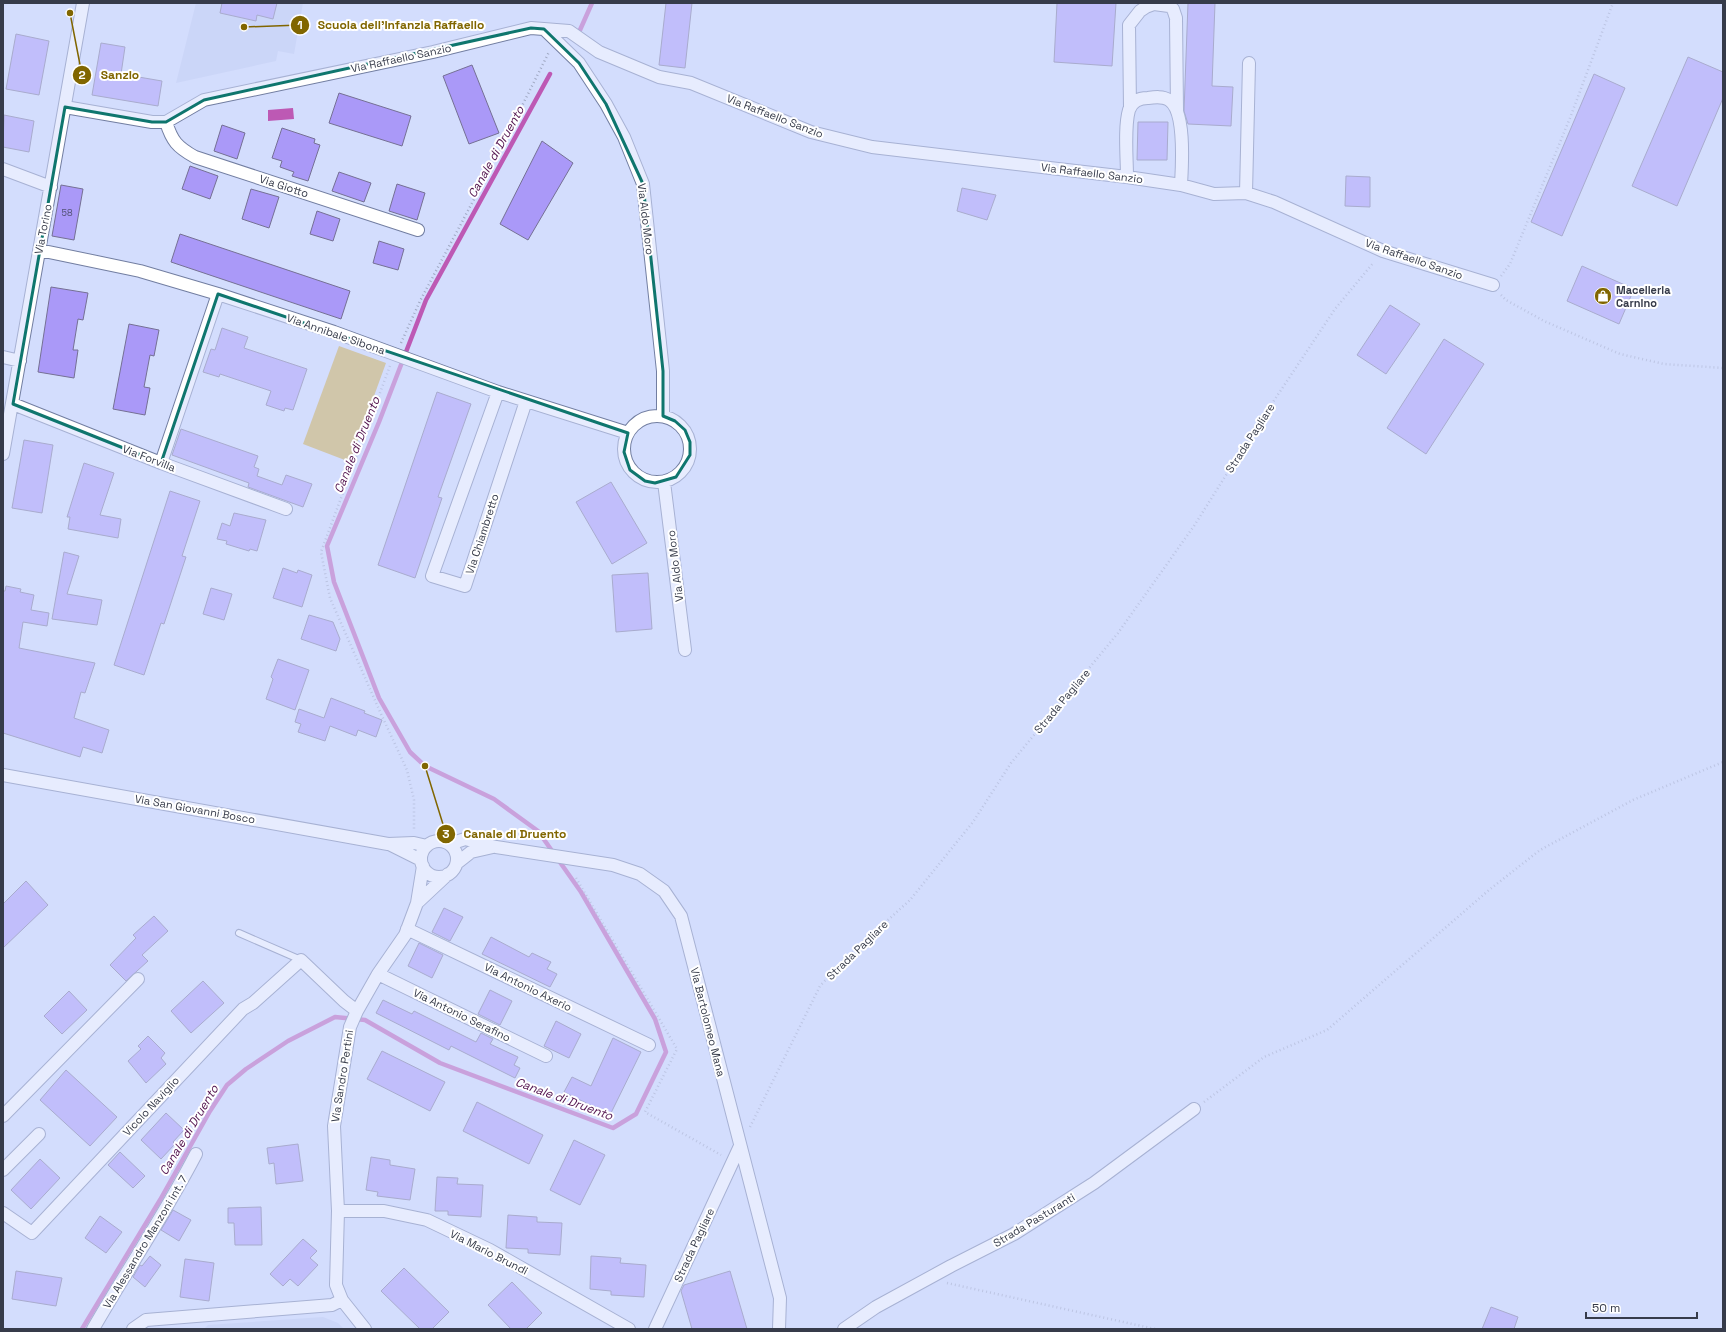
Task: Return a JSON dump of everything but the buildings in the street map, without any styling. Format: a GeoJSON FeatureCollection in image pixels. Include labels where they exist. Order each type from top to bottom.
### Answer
{"type":"FeatureCollection","features":[{"type":"Feature","properties":{"kind":"street","name":"Via Torino"},"geometry":{"type":"LineString","coordinates":[[3,454],[83,3]]}},
{"type":"Feature","properties":{"kind":"street"},"geometry":{"type":"LineString","coordinates":[[1127,177],[1127,119],[1130,108],[1129,26],[1140,11],[1146,6],[1160,4],[1169,6],[1176,18],[1177,110],[1183,149],[1181,185]]}},
{"type":"Feature","properties":{"kind":"street","name":"Via Raffaello Sanzio"},"geometry":{"type":"LineString","coordinates":[[166,122],[204,100],[433,52],[531,28],[569,31],[599,52],[659,77],[691,83],[811,132],[872,147],[1127,177],[1181,185],[1214,194],[1246,193],[1274,202],[1383,251],[1493,285]]}},
{"type":"Feature","properties":{"kind":"street","name":"Via Aldo Moro"},"geometry":{"type":"LineString","coordinates":[[544,29],[579,63],[606,104],[624,137],[643,184],[662,371],[663,416]]}},
{"type":"Feature","properties":{"kind":"street"},"geometry":{"type":"LineString","coordinates":[[1246,193],[1249,63]]}},
{"type":"Feature","properties":{"kind":"street"},"geometry":{"type":"LineString","coordinates":[[1130,108],[1135,100],[1161,97],[1170,100],[1177,110]]}},
{"type":"Feature","properties":{"kind":"street"},"geometry":{"type":"LineString","coordinates":[[65,107],[152,122],[166,122]]}},
{"type":"Feature","properties":{"kind":"street","name":"Via Giotto"},"geometry":{"type":"LineString","coordinates":[[166,122],[170,135],[179,148],[194,157],[418,230]]}},
{"type":"Feature","properties":{"kind":"street"},"geometry":{"type":"LineString","coordinates":[[3,169],[51,187]]}},
{"type":"Feature","properties":{"kind":"street","name":"Via Annibale Sibona"},"geometry":{"type":"LineString","coordinates":[[39,250],[140,271],[218,294],[334,332],[498,392],[628,434]]}},
{"type":"Feature","properties":{"kind":"street"},"geometry":{"type":"LineString","coordinates":[[161,463],[218,294]]}},
{"type":"Feature","properties":{"kind":"street"},"geometry":{"type":"LineString","coordinates":[[3,357],[20,361]]}},
{"type":"Feature","properties":{"kind":"street","name":"Via Chiambretto"},"geometry":{"type":"LineString","coordinates":[[498,392],[432,576],[465,586],[526,401]]}},
{"type":"Feature","properties":{"kind":"street","name":"Via Forvilla"},"geometry":{"type":"LineString","coordinates":[[13,404],[161,463],[286,509]]}},
{"type":"Feature","properties":{"kind":"street"},"geometry":{"type":"LineString","coordinates":[[653,416],[663,416],[676,421],[685,430],[690,442],[690,455],[685,468],[676,477],[664,482],[655,483],[646,481],[630,470],[624,452],[624,442],[634,425],[643,419],[653,416]]}},
{"type":"Feature","properties":{"kind":"street","name":"Via Aldo Moro"},"geometry":{"type":"LineString","coordinates":[[664,482],[685,650]]}},
{"type":"Feature","properties":{"kind":"street","name":"Via San Giovanni Bosco"},"geometry":{"type":"LineString","coordinates":[[3,775],[388,844],[414,843],[427,846]]}},
{"type":"Feature","properties":{"kind":"street","name":"Via Bartolomeo Mana"},"geometry":{"type":"LineString","coordinates":[[450,844],[465,839],[496,847],[613,865],[640,874],[664,890],[681,916],[780,1298],[779,1329]]}},
{"type":"Feature","properties":{"kind":"street"},"geometry":{"type":"LineString","coordinates":[[436,841],[450,844],[456,852],[457,863],[455,868],[443,876],[431,875],[422,863],[423,850],[436,841]]}},
{"type":"Feature","properties":{"kind":"street","name":"Via San Giovanni Bosco"},"geometry":{"type":"LineString","coordinates":[[388,844],[422,863]]}},
{"type":"Feature","properties":{"kind":"street","name":"Via Bartolomeo Mana"},"geometry":{"type":"LineString","coordinates":[[457,863],[471,852],[496,847]]}},
{"type":"Feature","properties":{"kind":"street","name":"Via Sandro Pertini"},"geometry":{"type":"LineString","coordinates":[[365,1329],[342,1300],[336,1285],[338,1211],[334,1126],[350,1027],[356,1012],[378,974],[405,935],[417,904],[422,863]]}},
{"type":"Feature","properties":{"kind":"street","name":"Via Sandro Pertini"},"geometry":{"type":"LineString","coordinates":[[417,904],[448,874]]}},
{"type":"Feature","properties":{"kind":"street","name":"Via Antonio Axerio"},"geometry":{"type":"LineString","coordinates":[[407,929],[649,1045]]}},
{"type":"Feature","properties":{"kind":"street"},"geometry":{"type":"LineString","coordinates":[[302,960],[356,1012]]}},
{"type":"Feature","properties":{"kind":"street","name":"Vicolo Naviglio"},"geometry":{"type":"LineString","coordinates":[[3,1213],[32,1233],[243,1008],[253,1003],[302,960]]}},
{"type":"Feature","properties":{"kind":"street","name":"Via Antonio Serafino"},"geometry":{"type":"LineString","coordinates":[[378,974],[546,1056]]}},
{"type":"Feature","properties":{"kind":"street"},"geometry":{"type":"LineString","coordinates":[[3,1116],[138,979]]}},
{"type":"Feature","properties":{"kind":"street","name":"Strada Pasturanti"},"geometry":{"type":"LineString","coordinates":[[844,1329],[876,1306],[1014,1234],[1094,1183],[1194,1109]]}},
{"type":"Feature","properties":{"kind":"street"},"geometry":{"type":"LineString","coordinates":[[3,1170],[39,1134]]}},
{"type":"Feature","properties":{"kind":"street","name":"Strada Pagliare"},"geometry":{"type":"LineString","coordinates":[[655,1329],[740,1146]]}},
{"type":"Feature","properties":{"kind":"street","name":"Via Alessandro Manzoni int. 7"},"geometry":{"type":"LineString","coordinates":[[93,1329],[130,1265],[174,1197],[196,1154]]}},
{"type":"Feature","properties":{"kind":"street","name":"Via Mario Brundi"},"geometry":{"type":"LineString","coordinates":[[338,1211],[384,1211],[427,1220],[490,1250],[629,1329]]}},
{"type":"Feature","properties":{"kind":"street"},"geometry":{"type":"LineString","coordinates":[[133,1329],[146,1320],[332,1305],[342,1300]]}},
{"type":"Feature","properties":{"kind":"lane"},"geometry":{"type":"LineString","coordinates":[[239,933],[302,960]]}},
{"type":"Feature","properties":{"kind":"path"},"geometry":{"type":"LineString","coordinates":[[1613,3],[1570,118],[1510,264],[1493,285],[1506,300],[1544,321],[1620,354],[1664,364],[1723,368]]}},
{"type":"Feature","properties":{"kind":"path"},"geometry":{"type":"LineString","coordinates":[[414,843],[414,800],[407,770],[330,598],[321,552],[389,368],[397,355],[420,301],[497,156],[556,39]]}},
{"type":"Feature","properties":{"kind":"path","name":"Strada Pagliare"},"geometry":{"type":"LineString","coordinates":[[740,1146],[820,986],[845,959],[910,900],[973,822],[1011,763],[1118,633],[1194,526],[1255,429],[1335,309],[1383,251]]}},
{"type":"Feature","properties":{"kind":"path"},"geometry":{"type":"LineString","coordinates":[[1194,1109],[1264,1057],[1327,1030],[1490,890],[1540,850],[1633,800],[1723,762]]}},
{"type":"Feature","properties":{"kind":"path"},"geometry":{"type":"LineString","coordinates":[[928,1278],[1156,1329]]}},
{"type":"Feature","properties":{"kind":"highlighted area"},"geometry":{"type":"Polygon","coordinates":[[[531,28],[544,29],[579,63],[606,104],[643,184],[663,371],[663,416],[675,421],[685,430],[690,442],[690,455],[676,477],[655,483],[645,481],[630,470],[624,452],[628,433],[218,294],[161,463],[13,404],[65,107],[152,122],[166,122],[204,100],[531,28]]]}},
{"type":"Feature","properties":{"kind":"shaded area"},"geometry":{"type":"Polygon","coordinates":[[[196,3],[303,3],[294,54],[278,51],[276,61],[176,83],[196,3]]]}},
{"type":"Feature","properties":{"kind":"shaded area"},"geometry":{"type":"Polygon","coordinates":[[[293,108],[294,119],[268,121],[268,110],[293,108]]]}},
{"type":"Feature","properties":{"kind":"shaded area"},"geometry":{"type":"Polygon","coordinates":[[[339,346],[386,363],[350,462],[303,444],[339,346]]]}},
{"type":"Feature","properties":{"kind":"shaded area"},"geometry":{"type":"Polygon","coordinates":[[[323,1317],[338,1323],[344,1329],[204,1329],[208,1325],[323,1317]]]}},
{"type":"Feature","properties":{"kind":"waterway"},"geometry":{"type":"LineString","coordinates":[[580,30],[592,3]]}},
{"type":"Feature","properties":{"kind":"waterway","name":"Canale di Druento"},"geometry":{"type":"LineString","coordinates":[[82,1329],[160,1200],[210,1111],[227,1085],[246,1069],[288,1041],[335,1017],[365,1020],[440,1063],[613,1128],[636,1114],[666,1052],[655,1019],[581,892],[538,831],[494,799],[425,766],[410,752],[379,698],[334,582],[327,546],[379,422],[426,300],[550,74]]}},
{"type":"Feature","properties":{"kind":"place","name":"Sanzio"},"geometry":{"type":"Point","coordinates":[70,13]}},
{"type":"Feature","properties":{"kind":"place","name":"Scuola dell'Infanzia Raffaello"},"geometry":{"type":"Point","coordinates":[244,27]}},
{"type":"Feature","properties":{"kind":"place","name":"Macelleria Carnino"},"geometry":{"type":"Point","coordinates":[1603,296]}},
{"type":"Feature","properties":{"kind":"place","name":"Canale di Druento"},"geometry":{"type":"Point","coordinates":[425,766]}}]}
